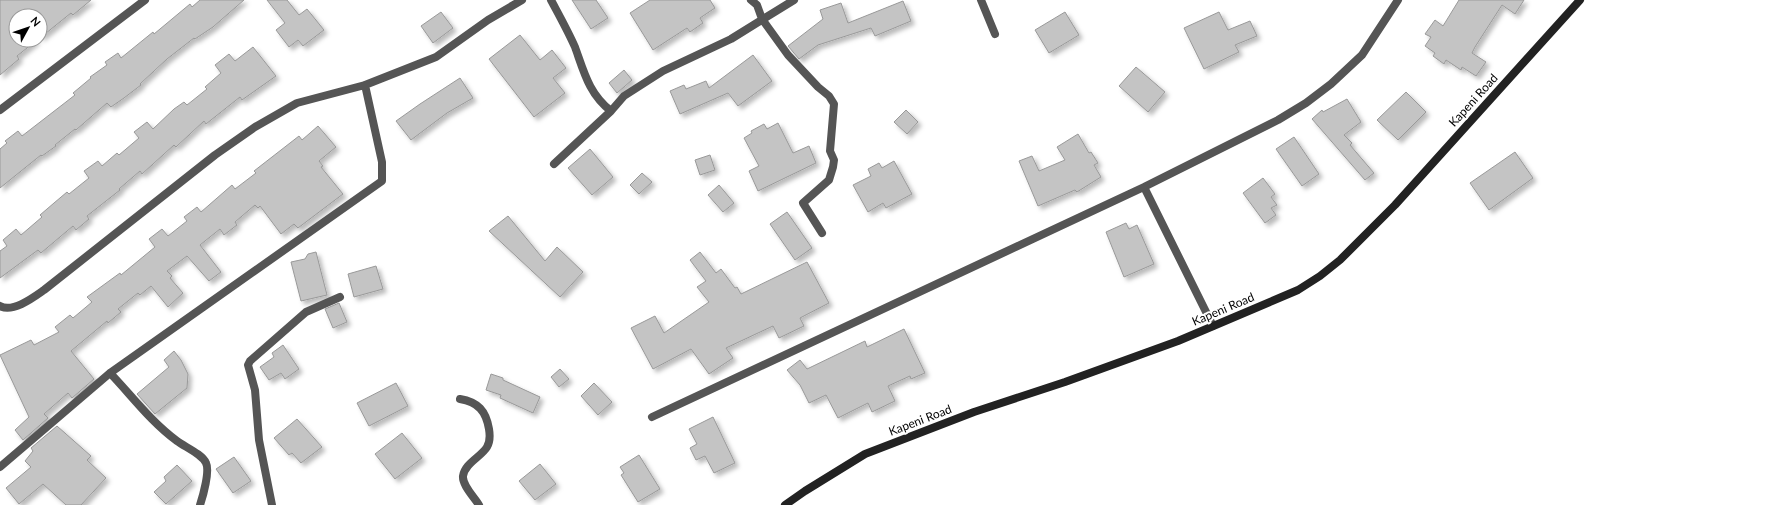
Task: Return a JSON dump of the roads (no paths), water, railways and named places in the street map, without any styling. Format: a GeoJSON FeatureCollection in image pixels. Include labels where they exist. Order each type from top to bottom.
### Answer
{"type":"FeatureCollection","features":[{"type":"Feature","properties":{"kind":"main road","name":"Kapeni Road"},"geometry":{"type":"LineString","coordinates":[[786,505],[805,490],[865,454],[974,412],[1065,382],[1213,326],[1298,290],[1320,276],[1340,260],[1395,205],[1580,0]]}},
{"type":"Feature","properties":{"kind":"street"},"geometry":{"type":"LineString","coordinates":[[0,110],[145,0]]}},
{"type":"Feature","properties":{"kind":"street"},"geometry":{"type":"LineString","coordinates":[[0,306],[10,307],[20,304],[44,290],[215,155],[254,127],[297,103],[365,85],[436,57],[488,20],[522,0]]}},
{"type":"Feature","properties":{"kind":"street"},"geometry":{"type":"LineString","coordinates":[[551,0],[574,46],[592,93],[611,111]]}},
{"type":"Feature","properties":{"kind":"street"},"geometry":{"type":"LineString","coordinates":[[751,0],[757,5],[762,20],[788,55],[818,87],[829,96],[834,104],[830,151],[834,160],[834,167],[829,180],[803,203],[822,233]]}},
{"type":"Feature","properties":{"kind":"street"},"geometry":{"type":"LineString","coordinates":[[554,164],[611,111],[624,96],[663,71],[730,38],[794,0]]}},
{"type":"Feature","properties":{"kind":"street"},"geometry":{"type":"LineString","coordinates":[[981,0],[995,34]]}},
{"type":"Feature","properties":{"kind":"street"},"geometry":{"type":"LineString","coordinates":[[652,417],[1144,187],[1278,120],[1319,93],[1362,55],[1398,0]]}},
{"type":"Feature","properties":{"kind":"street"},"geometry":{"type":"LineString","coordinates":[[0,467],[110,373],[382,181],[382,162],[365,85]]}},
{"type":"Feature","properties":{"kind":"street"},"geometry":{"type":"LineString","coordinates":[[1144,187],[1213,326]]}},
{"type":"Feature","properties":{"kind":"street"},"geometry":{"type":"LineString","coordinates":[[272,505],[260,440],[255,390],[248,365],[250,361],[306,312],[340,297]]}},
{"type":"Feature","properties":{"kind":"street"},"geometry":{"type":"LineString","coordinates":[[110,373],[157,424],[176,441],[205,460],[207,471],[200,505]]}},
{"type":"Feature","properties":{"kind":"street"},"geometry":{"type":"LineString","coordinates":[[460,399],[470,401],[478,406],[485,413],[488,420],[490,435],[487,447],[469,465],[463,476],[464,482],[479,505]]}}]}
